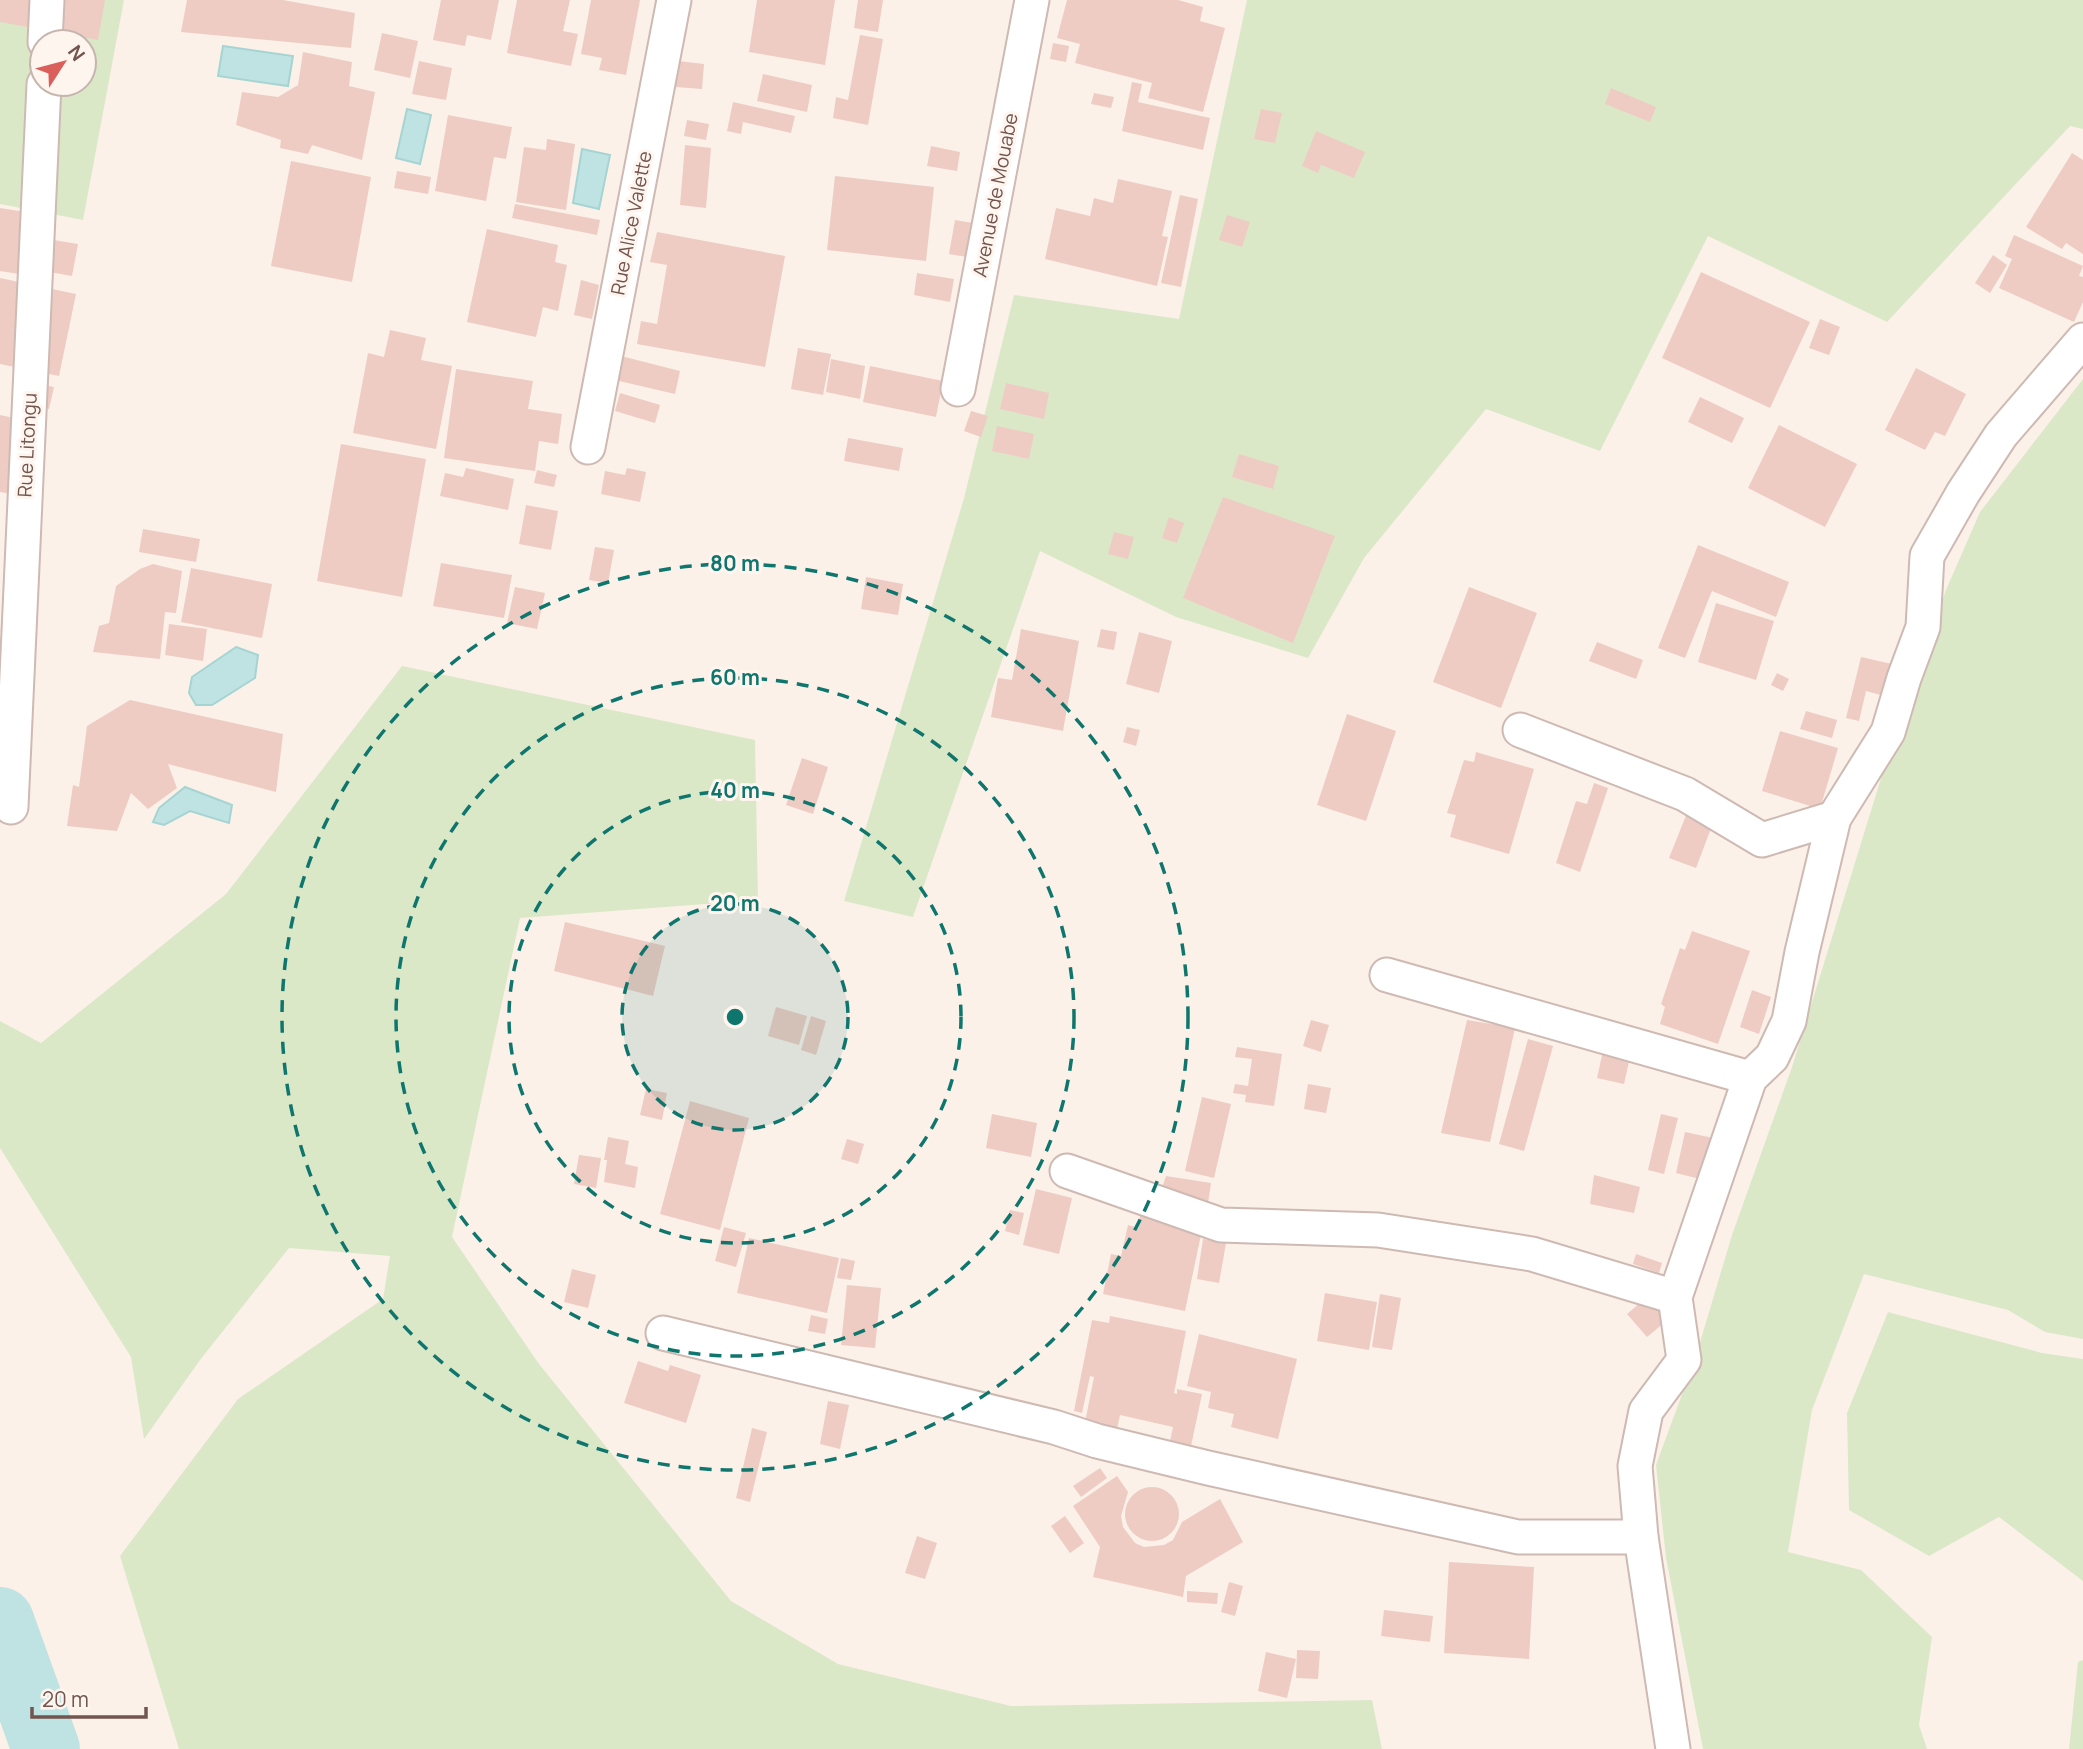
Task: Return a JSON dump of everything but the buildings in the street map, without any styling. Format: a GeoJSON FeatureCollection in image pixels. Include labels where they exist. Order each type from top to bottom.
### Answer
{"type":"FeatureCollection","features":[{"type":"Feature","properties":{"kind":"street"},"geometry":{"type":"LineString","coordinates":[[46,28],[47,0]]}},
{"type":"Feature","properties":{"kind":"street","name":"Rue Alice Valette"},"geometry":{"type":"LineString","coordinates":[[588,447],[674,0]]}},
{"type":"Feature","properties":{"kind":"street","name":"Avenue de Mouabe"},"geometry":{"type":"LineString","coordinates":[[958,389],[1032,0]]}},
{"type":"Feature","properties":{"kind":"street","name":"Rue Litongu"},"geometry":{"type":"LineString","coordinates":[[11,807],[43,98]]}},
{"type":"Feature","properties":{"kind":"street"},"geometry":{"type":"LineString","coordinates":[[1673,1749],[1640,1537],[1635,1466],[1646,1411],[1684,1360],[1675,1297],[1750,1078],[1772,1057],[1789,1021],[1802,952],[1834,818],[1888,732],[1923,627],[1927,556],[1963,492],[2001,435],[2083,340]]}},
{"type":"Feature","properties":{"kind":"street"},"geometry":{"type":"LineString","coordinates":[[1520,730],[1685,794],[1762,840],[1834,818]]}},
{"type":"Feature","properties":{"kind":"street"},"geometry":{"type":"LineString","coordinates":[[1387,975],[1750,1078]]}},
{"type":"Feature","properties":{"kind":"street"},"geometry":{"type":"LineString","coordinates":[[1067,1171],[1221,1225],[1378,1230],[1532,1254],[1675,1297]]}},
{"type":"Feature","properties":{"kind":"street"},"geometry":{"type":"LineString","coordinates":[[663,1333],[1054,1427],[1097,1441],[1208,1468],[1518,1537],[1640,1537]]}},
{"type":"Feature","properties":{"kind":"green space"},"geometry":{"type":"Polygon","coordinates":[[[0,0],[124,0],[83,220],[0,204],[0,0]]]}},
{"type":"Feature","properties":{"kind":"green space"},"geometry":{"type":"Polygon","coordinates":[[[1247,0],[2083,0],[2083,129],[2070,126],[1887,322],[1708,236],[1600,451],[1486,409],[1364,558],[1308,658],[1176,617],[1040,551],[913,917],[844,901],[964,498],[1014,295],[1179,319],[1247,0]]]}},
{"type":"Feature","properties":{"kind":"green space"},"geometry":{"type":"Polygon","coordinates":[[[2083,379],[2083,1339],[2045,1332],[2008,1310],[1864,1274],[1812,1410],[1788,1552],[1861,1570],[1932,1637],[1919,1725],[1927,1749],[1703,1749],[1666,1558],[1656,1465],[1695,1359],[1732,1235],[1792,1067],[1882,775],[1946,590],[1980,512],[2083,379]]]}},
{"type":"Feature","properties":{"kind":"green space"},"geometry":{"type":"Polygon","coordinates":[[[402,666],[755,740],[758,900],[520,918],[452,1237],[539,1364],[731,1601],[838,1664],[1011,1706],[1372,1700],[1382,1749],[179,1749],[120,1556],[238,1399],[383,1299],[390,1256],[289,1248],[200,1360],[144,1439],[131,1357],[0,1148],[0,1021],[41,1043],[226,894],[402,666]]]}},
{"type":"Feature","properties":{"kind":"green space"},"geometry":{"type":"Polygon","coordinates":[[[1888,1312],[2042,1353],[2083,1359],[2083,1581],[1999,1517],[1929,1556],[1849,1510],[1847,1413],[1888,1312]]]}},
{"type":"Feature","properties":{"kind":"green space"},"geometry":{"type":"Polygon","coordinates":[[[2083,1660],[2083,1749],[2069,1749],[2078,1662],[2083,1660]]]}},
{"type":"Feature","properties":{"kind":"water"},"geometry":{"type":"Polygon","coordinates":[[[223,46],[293,56],[288,86],[218,76],[223,46]]]}},
{"type":"Feature","properties":{"kind":"water"},"geometry":{"type":"Polygon","coordinates":[[[407,109],[431,115],[420,164],[396,158],[407,109]]]}},
{"type":"Feature","properties":{"kind":"water"},"geometry":{"type":"Polygon","coordinates":[[[582,149],[610,155],[599,209],[573,203],[582,149]]]}},
{"type":"Feature","properties":{"kind":"water"},"geometry":{"type":"Polygon","coordinates":[[[236,647],[258,655],[255,678],[212,705],[196,705],[189,693],[192,677],[236,647]]]}},
{"type":"Feature","properties":{"kind":"water"},"geometry":{"type":"Polygon","coordinates":[[[185,787],[232,805],[229,823],[190,811],[164,825],[153,822],[159,808],[185,787]]]}},
{"type":"Feature","properties":{"kind":"waterway"},"geometry":{"type":"LineString","coordinates":[[0,1621],[46,1749]]}}]}
